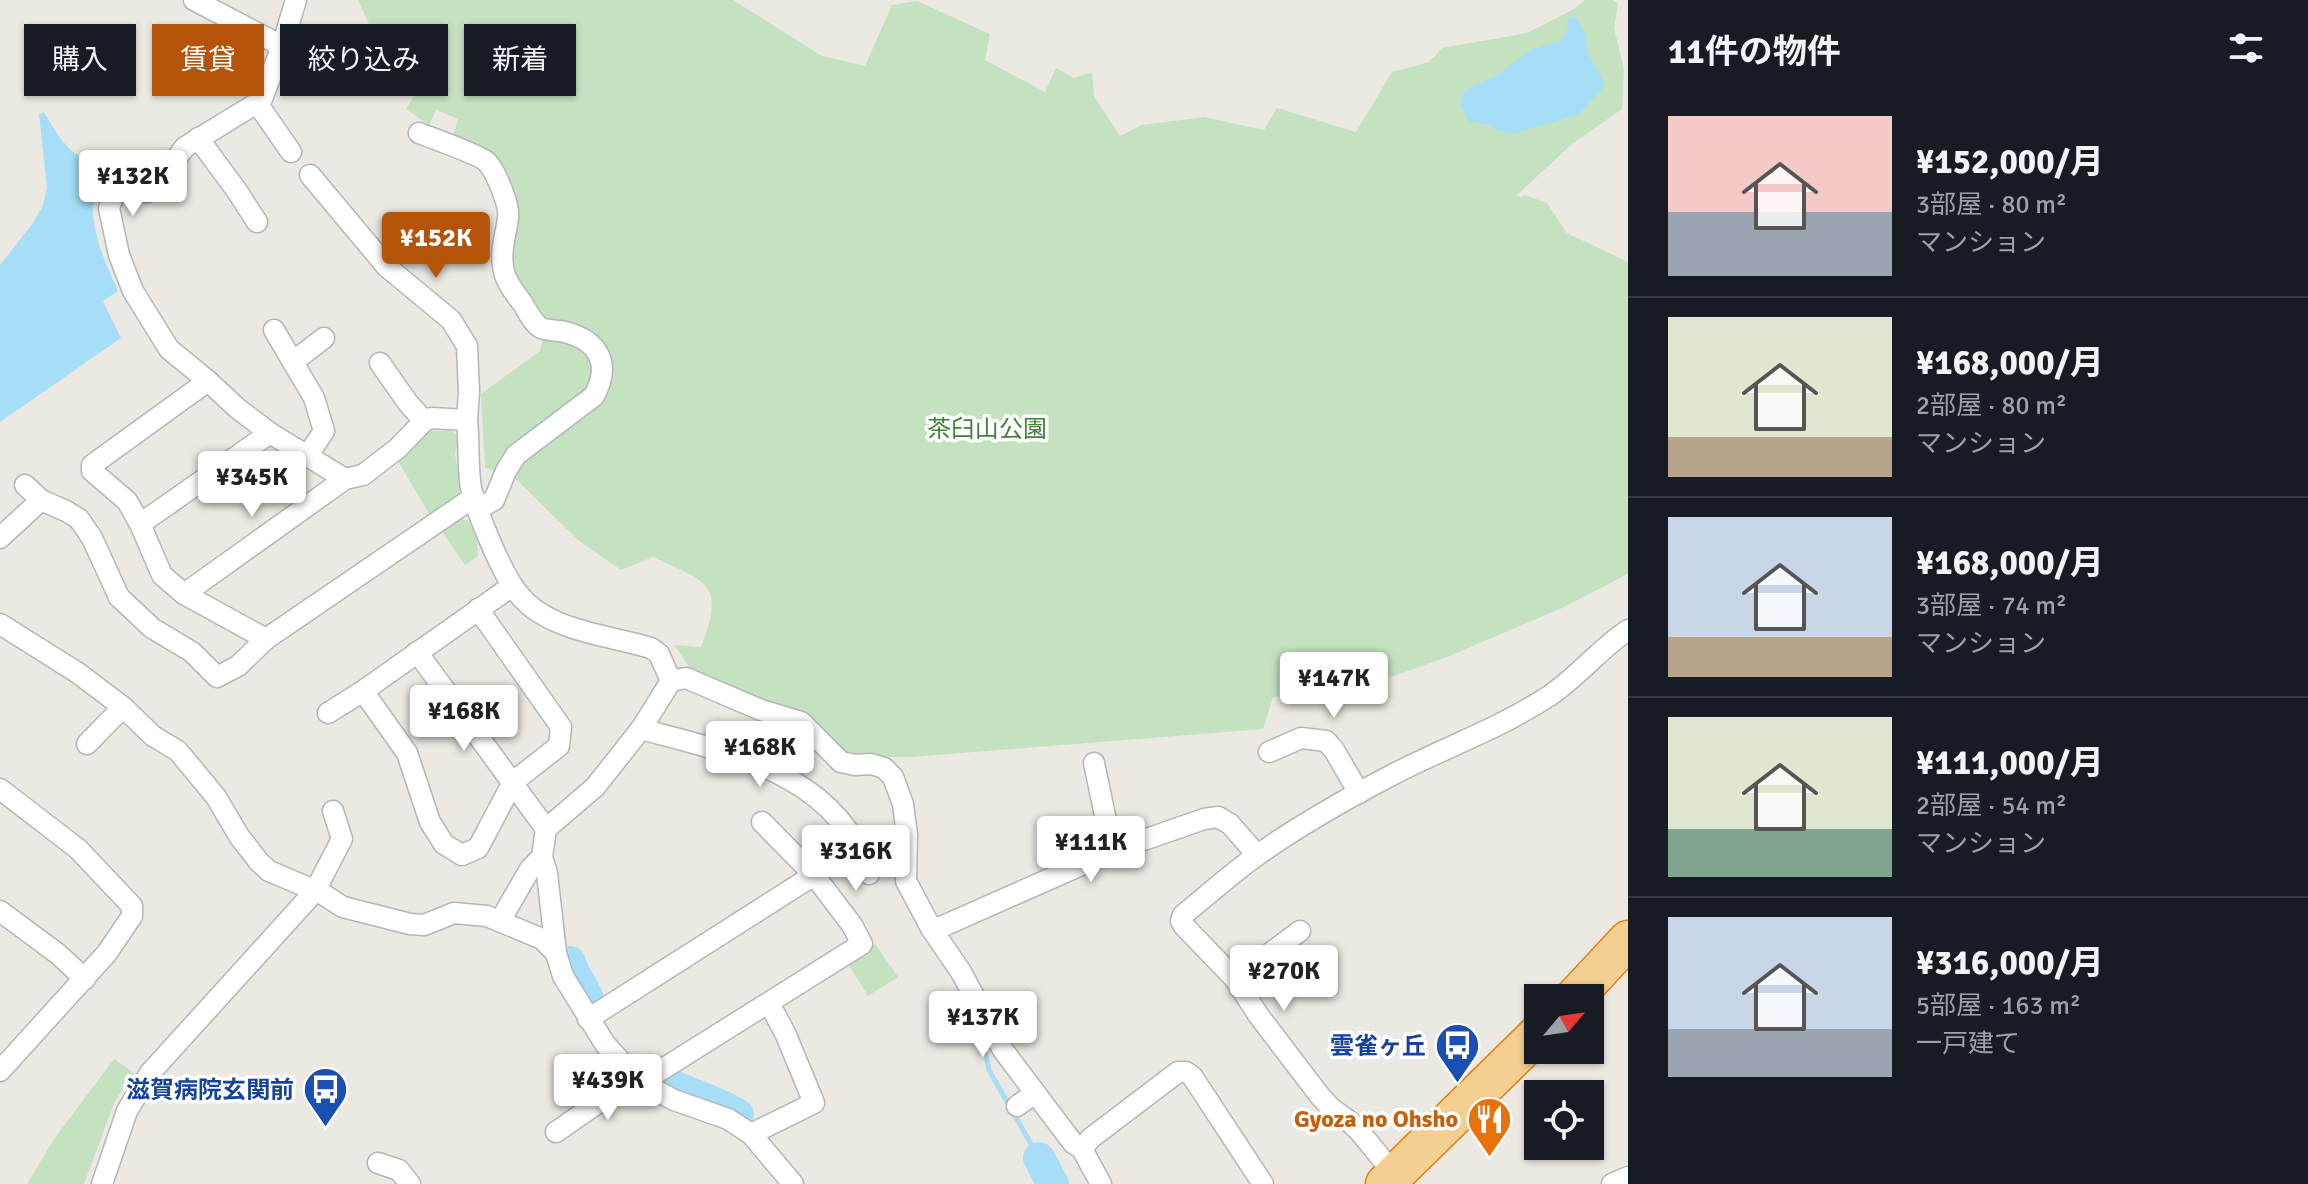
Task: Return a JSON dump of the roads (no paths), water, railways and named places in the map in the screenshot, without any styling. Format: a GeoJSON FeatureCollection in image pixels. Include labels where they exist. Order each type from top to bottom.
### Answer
{"type":"FeatureCollection","features":[{"type":"Feature","properties":{"kind":"highway"},"geometry":{"type":"LineString","coordinates":[[1587,984],[1628,940]]}},
{"type":"Feature","properties":{"kind":"highway"},"geometry":{"type":"LineString","coordinates":[[1390,1180],[1524,1048]]}},
{"type":"Feature","properties":{"kind":"street"},"geometry":{"type":"LineString","coordinates":[[194,0],[280,45]]}},
{"type":"Feature","properties":{"kind":"street"},"geometry":{"type":"LineString","coordinates":[[289,24],[296,0]]}},
{"type":"Feature","properties":{"kind":"street"},"geometry":{"type":"LineString","coordinates":[[280,51],[262,99],[185,147],[148,192],[121,191],[114,194],[109,208],[119,255],[133,291],[169,349],[270,433],[345,479]]}},
{"type":"Feature","properties":{"kind":"street"},"geometry":{"type":"LineString","coordinates":[[257,103],[291,152]]}},
{"type":"Feature","properties":{"kind":"street"},"geometry":{"type":"LineString","coordinates":[[25,485],[41,500],[79,519],[92,538],[119,597],[152,628],[192,652],[217,677],[238,666],[266,639],[476,503],[494,500],[516,455],[594,396],[601,383],[602,364],[596,350],[587,341],[574,334],[541,327],[503,270],[502,250],[509,214],[500,185],[486,161],[441,134],[419,133]]}},
{"type":"Feature","properties":{"kind":"street"},"geometry":{"type":"LineString","coordinates":[[198,138],[257,222]]}},
{"type":"Feature","properties":{"kind":"street"},"geometry":{"type":"LineString","coordinates":[[310,175],[387,267],[451,320],[467,346],[470,482],[512,586],[540,614],[560,623],[651,648],[659,654],[671,681]]}},
{"type":"Feature","properties":{"kind":"street"},"geometry":{"type":"LineString","coordinates":[[274,330],[314,398],[324,431],[308,455]]}},
{"type":"Feature","properties":{"kind":"street"},"geometry":{"type":"LineString","coordinates":[[294,361],[324,338]]}},
{"type":"Feature","properties":{"kind":"street"},"geometry":{"type":"LineString","coordinates":[[380,363],[424,421]]}},
{"type":"Feature","properties":{"kind":"street"},"geometry":{"type":"LineString","coordinates":[[208,381],[92,465],[92,471],[127,501],[162,575],[184,594],[266,639]]}},
{"type":"Feature","properties":{"kind":"street"},"geometry":{"type":"LineString","coordinates":[[184,594],[345,479],[363,475],[398,448],[424,421],[431,418],[467,420]]}},
{"type":"Feature","properties":{"kind":"street"},"geometry":{"type":"LineString","coordinates":[[140,524],[270,433]]}},
{"type":"Feature","properties":{"kind":"street"},"geometry":{"type":"LineString","coordinates":[[0,538],[41,500]]}},
{"type":"Feature","properties":{"kind":"street"},"geometry":{"type":"LineString","coordinates":[[328,713],[512,586]]}},
{"type":"Feature","properties":{"kind":"street"},"geometry":{"type":"LineString","coordinates":[[363,691],[407,753],[430,822],[444,844],[462,855],[478,848],[513,782],[559,746],[561,727],[478,609]]}},
{"type":"Feature","properties":{"kind":"street"},"geometry":{"type":"LineString","coordinates":[[0,624],[78,673],[123,707],[153,736],[178,751],[216,797],[239,836],[269,871],[343,907],[410,924],[424,925],[454,913],[487,916],[542,939],[556,953]]}},
{"type":"Feature","properties":{"kind":"street"},"geometry":{"type":"LineString","coordinates":[[1390,1180],[1360,1132],[1320,1096],[1235,979],[1184,926],[1181,921],[1183,915],[1257,855],[1359,793],[1499,725],[1548,697],[1628,630]]}},
{"type":"Feature","properties":{"kind":"street"},"geometry":{"type":"LineString","coordinates":[[417,652],[546,829]]}},
{"type":"Feature","properties":{"kind":"street"},"geometry":{"type":"LineString","coordinates":[[793,1184],[751,1134],[728,1119],[674,1100],[639,1079],[605,1044],[588,1019],[563,976],[556,953],[547,873],[542,857],[546,829],[595,787],[641,729],[671,681],[686,678],[761,710],[801,722],[841,762],[871,764],[884,768],[893,777],[903,804],[907,835],[906,881],[931,928],[961,972],[1003,1050],[1073,1143],[1082,1149],[1101,1184]]}},
{"type":"Feature","properties":{"kind":"street"},"geometry":{"type":"LineString","coordinates":[[87,744],[123,707]]}},
{"type":"Feature","properties":{"kind":"street"},"geometry":{"type":"LineString","coordinates":[[641,729],[746,758],[776,771],[829,807],[845,825],[864,856],[869,874]]}},
{"type":"Feature","properties":{"kind":"street"},"geometry":{"type":"LineString","coordinates":[[1269,752],[1301,738],[1326,741],[1359,793]]}},
{"type":"Feature","properties":{"kind":"street"},"geometry":{"type":"LineString","coordinates":[[1094,763],[1115,850]]}},
{"type":"Feature","properties":{"kind":"street"},"geometry":{"type":"LineString","coordinates":[[0,789],[78,849],[132,906],[132,916],[107,953],[0,1071]]}},
{"type":"Feature","properties":{"kind":"street"},"geometry":{"type":"LineString","coordinates":[[102,1184],[127,1111],[150,1073],[315,891],[342,839],[333,811]]}},
{"type":"Feature","properties":{"kind":"street"},"geometry":{"type":"LineString","coordinates":[[931,928],[941,927],[1115,850],[1204,819],[1218,817],[1230,824],[1257,855]]}},
{"type":"Feature","properties":{"kind":"street"},"geometry":{"type":"LineString","coordinates":[[556,1132],[862,944],[852,925],[814,875],[762,822]]}},
{"type":"Feature","properties":{"kind":"street"},"geometry":{"type":"LineString","coordinates":[[500,921],[530,869],[542,857]]}},
{"type":"Feature","properties":{"kind":"street"},"geometry":{"type":"LineString","coordinates":[[588,1019],[814,875]]}},
{"type":"Feature","properties":{"kind":"street"},"geometry":{"type":"LineString","coordinates":[[0,911],[58,954],[85,979]]}},
{"type":"Feature","properties":{"kind":"street"},"geometry":{"type":"LineString","coordinates":[[1235,979],[1300,931]]}},
{"type":"Feature","properties":{"kind":"street"},"geometry":{"type":"LineString","coordinates":[[751,1134],[814,1103],[769,1003]]}},
{"type":"Feature","properties":{"kind":"street"},"geometry":{"type":"LineString","coordinates":[[1082,1149],[1091,1138],[1178,1072],[1186,1072],[1192,1076],[1263,1184]]}},
{"type":"Feature","properties":{"kind":"street"},"geometry":{"type":"LineString","coordinates":[[1017,1106],[1035,1093]]}},
{"type":"Feature","properties":{"kind":"street"},"geometry":{"type":"LineString","coordinates":[[378,1163],[399,1170],[410,1184]]}},
{"type":"Feature","properties":{"kind":"street"},"geometry":{"type":"LineString","coordinates":[[1612,1184],[1628,1177]]}},
{"type":"Feature","properties":{"kind":"water"},"geometry":{"type":"Polygon","coordinates":[[[1569,16],[1576,18],[1585,33],[1588,53],[1604,83],[1604,87],[1578,115],[1512,134],[1497,130],[1492,125],[1470,122],[1460,105],[1464,91],[1497,75],[1532,49],[1560,41],[1567,32],[1569,16]]]}},
{"type":"Feature","properties":{"kind":"water"},"geometry":{"type":"Polygon","coordinates":[[[44,112],[62,141],[75,153],[90,159],[104,159],[108,177],[98,187],[93,215],[100,248],[118,291],[103,301],[121,338],[0,422],[0,265],[43,205],[47,188],[39,114],[44,112]]]}},
{"type":"Feature","properties":{"kind":"waterway"},"geometry":{"type":"LineString","coordinates":[[570,962],[587,996]]}},
{"type":"Feature","properties":{"kind":"waterway"},"geometry":{"type":"LineString","coordinates":[[979,1024],[989,1070],[1039,1158]]}},
{"type":"Feature","properties":{"kind":"waterway"},"geometry":{"type":"LineString","coordinates":[[671,1085],[738,1115]]}},
{"type":"Feature","properties":{"kind":"waterway"},"geometry":{"type":"LineString","coordinates":[[1039,1158],[1053,1184]]}},
{"type":"Feature","properties":{"kind":"place","name":"雲雀ヶ丘"},"geometry":{"type":"Point","coordinates":[1457,1085]}},
{"type":"Feature","properties":{"kind":"place","name":"滋賀病院玄関前"},"geometry":{"type":"Point","coordinates":[325,1129]}},
{"type":"Feature","properties":{"kind":"place","name":"Gyoza no Ohsho"},"geometry":{"type":"Point","coordinates":[1489,1158]}},
{"type":"Feature","properties":{"kind":"park label","name":"茶臼山公園"},"geometry":{"type":"Point","coordinates":[987,429]}}]}
